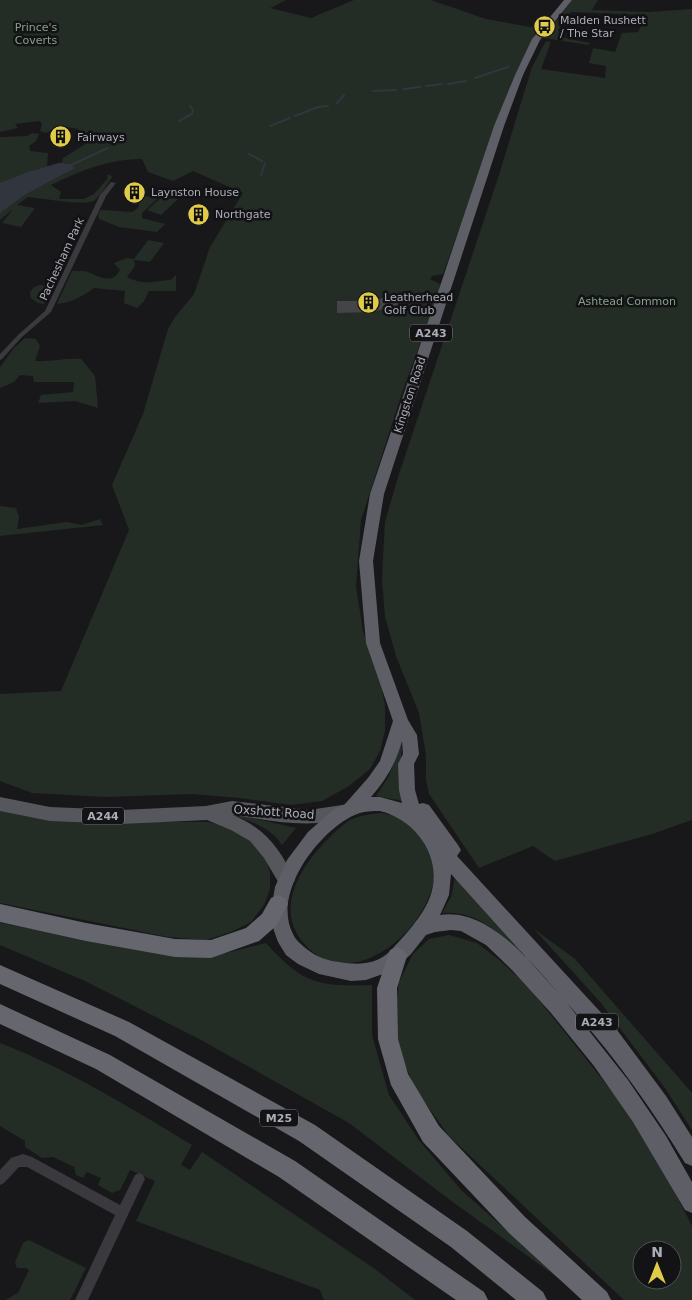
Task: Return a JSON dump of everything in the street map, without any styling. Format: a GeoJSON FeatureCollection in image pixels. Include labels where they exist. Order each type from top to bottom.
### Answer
{"type":"FeatureCollection","features":[{"type":"Feature","properties":{"kind":"highway","name":"Kingston Road"},"geometry":{"type":"LineString","coordinates":[[428,833],[410,806],[406,764],[411,754],[409,735],[401,721],[373,643],[366,561],[377,494],[502,117],[536,39],[568,0]]}},
{"type":"Feature","properties":{"kind":"highway"},"geometry":{"type":"LineString","coordinates":[[0,913],[86,932],[175,948],[211,949],[252,935],[269,920],[278,904],[291,866],[306,846],[323,827],[347,810],[380,773],[389,756],[401,721]]}},
{"type":"Feature","properties":{"kind":"highway"},"geometry":{"type":"LineString","coordinates":[[411,754],[414,765],[414,788],[424,811],[481,887],[487,900]]}},
{"type":"Feature","properties":{"kind":"highway"},"geometry":{"type":"LineString","coordinates":[[278,904],[281,931],[291,948],[312,962],[342,973],[363,973],[382,968],[398,956],[421,929],[438,900],[442,878],[428,833],[401,812],[377,804],[347,810]]}},
{"type":"Feature","properties":{"kind":"highway","name":"A243"},"geometry":{"type":"LineString","coordinates":[[428,833],[474,890],[487,900],[610,1037],[659,1103],[692,1156]]}},
{"type":"Feature","properties":{"kind":"highway","name":"A243"},"geometry":{"type":"LineString","coordinates":[[421,929],[438,922],[460,923],[488,936],[511,956],[588,1041],[638,1110],[692,1203]]}},
{"type":"Feature","properties":{"kind":"highway"},"geometry":{"type":"LineString","coordinates":[[398,956],[387,988],[388,1038],[398,1078],[431,1134],[517,1225],[599,1300]]}},
{"type":"Feature","properties":{"kind":"highway","name":"M25"},"geometry":{"type":"LineString","coordinates":[[0,974],[122,1029],[307,1133],[459,1239],[535,1300]]}},
{"type":"Feature","properties":{"kind":"highway"},"geometry":{"type":"LineString","coordinates":[[0,1014],[103,1062],[287,1169],[476,1300]]}},
{"type":"Feature","properties":{"kind":"main road","name":"Oxshott Road"},"geometry":{"type":"LineString","coordinates":[[0,804],[50,814],[112,816],[206,813],[232,808],[309,816],[347,810]]}},
{"type":"Feature","properties":{"kind":"main road","name":"Oxshott Road"},"geometry":{"type":"LineString","coordinates":[[206,813],[238,824],[256,835],[268,847],[286,880]]}},
{"type":"Feature","properties":{"kind":"street","name":"Pachesham Park"},"geometry":{"type":"LineString","coordinates":[[0,358],[20,336],[48,312],[103,195],[113,183]]}},
{"type":"Feature","properties":{"kind":"street"},"geometry":{"type":"LineString","coordinates":[[0,1179],[12,1164],[23,1160],[28,1161],[122,1213]]}},
{"type":"Feature","properties":{"kind":"street"},"geometry":{"type":"LineString","coordinates":[[81,1300],[139,1179]]}},
{"type":"Feature","properties":{"kind":"green space","name":"Prince's Coverts"},"geometry":{"type":"Polygon","coordinates":[[[0,0],[286,0],[270,8],[311,18],[354,0],[431,0],[486,19],[536,28],[537,30],[514,77],[443,274],[432,276],[430,279],[440,284],[438,296],[403,390],[361,520],[356,586],[363,631],[381,686],[385,705],[385,731],[380,751],[370,769],[349,786],[322,801],[291,805],[193,794],[105,797],[32,793],[0,781],[0,694],[61,691],[129,530],[112,485],[143,414],[168,329],[175,317],[194,294],[210,247],[243,193],[193,171],[173,181],[148,172],[142,159],[118,161],[95,167],[51,185],[61,192],[59,199],[84,199],[94,194],[108,178],[107,175],[110,175],[112,177],[95,200],[83,203],[28,197],[17,205],[35,208],[21,227],[2,223],[13,209],[0,220],[0,137],[39,134],[36,141],[29,146],[30,151],[48,153],[47,166],[62,162],[63,158],[87,143],[78,129],[61,126],[46,133],[40,131],[42,124],[39,121],[15,124],[18,128],[0,132],[0,0]]]}},
{"type":"Feature","properties":{"kind":"green space","name":"Ashtead Common"},"geometry":{"type":"Polygon","coordinates":[[[572,0],[598,0],[592,10],[648,12],[692,9],[692,820],[652,834],[555,861],[533,846],[479,868],[429,794],[426,780],[426,755],[419,713],[396,656],[385,617],[382,578],[385,522],[398,477],[498,178],[532,67],[546,41],[551,42],[541,69],[605,78],[606,66],[589,63],[593,48],[615,52],[622,33],[638,32],[647,15],[571,12],[558,30],[561,37],[589,43],[589,45],[544,38],[572,0]]]}},
{"type":"Feature","properties":{"kind":"green space"},"geometry":{"type":"Polygon","coordinates":[[[164,195],[178,199],[161,215],[147,210],[164,195]]]}},
{"type":"Feature","properties":{"kind":"green space"},"geometry":{"type":"Polygon","coordinates":[[[144,196],[158,198],[142,213],[142,218],[165,224],[157,232],[119,227],[99,219],[98,214],[101,210],[132,212],[138,208],[140,200],[144,196]]]}},
{"type":"Feature","properties":{"kind":"green space"},"geometry":{"type":"Polygon","coordinates":[[[148,240],[164,243],[150,262],[134,260],[135,266],[127,277],[133,280],[149,282],[171,280],[176,275],[176,291],[149,291],[144,301],[137,308],[124,303],[125,291],[94,288],[77,299],[57,304],[72,271],[84,271],[108,279],[112,278],[120,270],[114,263],[127,258],[134,259],[148,240]]]}},
{"type":"Feature","properties":{"kind":"green space"},"geometry":{"type":"Polygon","coordinates":[[[39,285],[53,287],[44,304],[38,303],[31,298],[30,293],[33,288],[39,285]]]}},
{"type":"Feature","properties":{"kind":"green space"},"geometry":{"type":"Polygon","coordinates":[[[25,338],[36,339],[40,346],[35,361],[81,359],[95,376],[98,408],[75,401],[38,403],[41,395],[73,392],[74,382],[34,382],[33,376],[20,375],[14,382],[0,388],[0,367],[14,348],[25,338]]]}},
{"type":"Feature","properties":{"kind":"green space"},"geometry":{"type":"Polygon","coordinates":[[[0,506],[16,508],[19,517],[17,529],[67,522],[82,525],[100,519],[103,525],[0,536],[0,506]]]}},
{"type":"Feature","properties":{"kind":"green space"},"geometry":{"type":"Polygon","coordinates":[[[402,737],[403,801],[376,796],[389,776],[402,737]]]}},
{"type":"Feature","properties":{"kind":"green space"},"geometry":{"type":"Polygon","coordinates":[[[0,811],[115,822],[208,822],[226,826],[242,832],[264,854],[270,872],[270,889],[264,905],[251,922],[231,932],[206,940],[168,937],[0,903],[0,811]]]}},
{"type":"Feature","properties":{"kind":"green space"},"geometry":{"type":"Polygon","coordinates":[[[382,813],[418,829],[434,854],[433,884],[420,914],[398,940],[370,958],[341,963],[313,952],[300,938],[293,924],[291,909],[293,894],[307,864],[317,850],[337,830],[352,819],[382,813]]]}},
{"type":"Feature","properties":{"kind":"green space"},"geometry":{"type":"Polygon","coordinates":[[[234,814],[296,828],[282,845],[267,830],[247,820],[233,816],[234,814]]]}},
{"type":"Feature","properties":{"kind":"green space"},"geometry":{"type":"Polygon","coordinates":[[[455,878],[523,950],[520,952],[494,930],[475,918],[454,913],[442,913],[451,897],[455,878]]]}},
{"type":"Feature","properties":{"kind":"green space"},"geometry":{"type":"Polygon","coordinates":[[[0,923],[185,956],[226,953],[266,943],[291,967],[313,980],[338,985],[372,985],[372,1035],[389,1095],[418,1139],[461,1190],[572,1288],[450,1200],[349,1123],[201,1040],[85,981],[0,945],[0,923]]]}},
{"type":"Feature","properties":{"kind":"green space"},"geometry":{"type":"Polygon","coordinates":[[[534,929],[575,959],[692,1093],[692,1130],[665,1088],[601,1003],[534,929]]]}},
{"type":"Feature","properties":{"kind":"green space"},"geometry":{"type":"Polygon","coordinates":[[[449,935],[477,943],[527,985],[626,1109],[659,1162],[692,1226],[692,1300],[624,1300],[449,1136],[416,1090],[399,1051],[395,1016],[399,982],[413,954],[429,939],[449,935]]]}},
{"type":"Feature","properties":{"kind":"green space"},"geometry":{"type":"Polygon","coordinates":[[[0,1043],[74,1077],[192,1145],[181,1165],[190,1170],[202,1152],[375,1269],[415,1300],[324,1300],[320,1290],[136,1221],[155,1181],[130,1170],[120,1190],[112,1193],[98,1185],[101,1178],[87,1172],[83,1178],[76,1175],[74,1167],[53,1157],[42,1158],[25,1147],[25,1141],[0,1126],[0,1043]]]}},
{"type":"Feature","properties":{"kind":"green space"},"geometry":{"type":"Polygon","coordinates":[[[29,1240],[86,1268],[70,1300],[5,1300],[18,1293],[29,1270],[17,1268],[15,1262],[23,1243],[29,1240]]]}},
{"type":"Feature","properties":{"kind":"shaded area"},"geometry":{"type":"Polygon","coordinates":[[[60,163],[69,164],[75,168],[26,194],[0,213],[0,183],[28,172],[60,163]]]}},
{"type":"Feature","properties":{"kind":"building","name":"Leatherhead Golf Club"},"geometry":{"type":"Polygon","coordinates":[[[394,294],[401,302],[397,303],[398,305],[372,312],[337,313],[337,301],[374,301],[394,294]]]}},
{"type":"Feature","properties":{"kind":"waterway"},"geometry":{"type":"LineString","coordinates":[[475,78],[508,67]]}},
{"type":"Feature","properties":{"kind":"waterway"},"geometry":{"type":"LineString","coordinates":[[448,84],[466,81]]}},
{"type":"Feature","properties":{"kind":"waterway"},"geometry":{"type":"LineString","coordinates":[[426,86],[442,84]]}},
{"type":"Feature","properties":{"kind":"waterway"},"geometry":{"type":"LineString","coordinates":[[404,89],[420,87]]}},
{"type":"Feature","properties":{"kind":"waterway"},"geometry":{"type":"LineString","coordinates":[[373,91],[396,90]]}},
{"type":"Feature","properties":{"kind":"waterway"},"geometry":{"type":"LineString","coordinates":[[337,103],[344,95]]}},
{"type":"Feature","properties":{"kind":"waterway"},"geometry":{"type":"LineString","coordinates":[[179,121],[192,114],[193,110],[190,106]]}},
{"type":"Feature","properties":{"kind":"waterway"},"geometry":{"type":"LineString","coordinates":[[295,116],[318,107],[328,106]]}},
{"type":"Feature","properties":{"kind":"waterway"},"geometry":{"type":"LineString","coordinates":[[270,126],[290,118]]}},
{"type":"Feature","properties":{"kind":"waterway"},"geometry":{"type":"LineString","coordinates":[[71,165],[108,148]]}},
{"type":"Feature","properties":{"kind":"waterway"},"geometry":{"type":"LineString","coordinates":[[249,154],[262,161]]}},
{"type":"Feature","properties":{"kind":"waterway"},"geometry":{"type":"LineString","coordinates":[[261,175],[265,163]]}},
{"type":"Feature","properties":{"kind":"place","name":"Malden Rushett / The Star"},"geometry":{"type":"Point","coordinates":[544,26]}},
{"type":"Feature","properties":{"kind":"place","name":"Fairways"},"geometry":{"type":"Point","coordinates":[61,137]}},
{"type":"Feature","properties":{"kind":"place","name":"Laynston House"},"geometry":{"type":"Point","coordinates":[135,192]}},
{"type":"Feature","properties":{"kind":"place","name":"Northgate"},"geometry":{"type":"Point","coordinates":[199,214]}},
{"type":"Feature","properties":{"kind":"place","name":"Leatherhead Golf Club"},"geometry":{"type":"Point","coordinates":[368,303]}}]}
